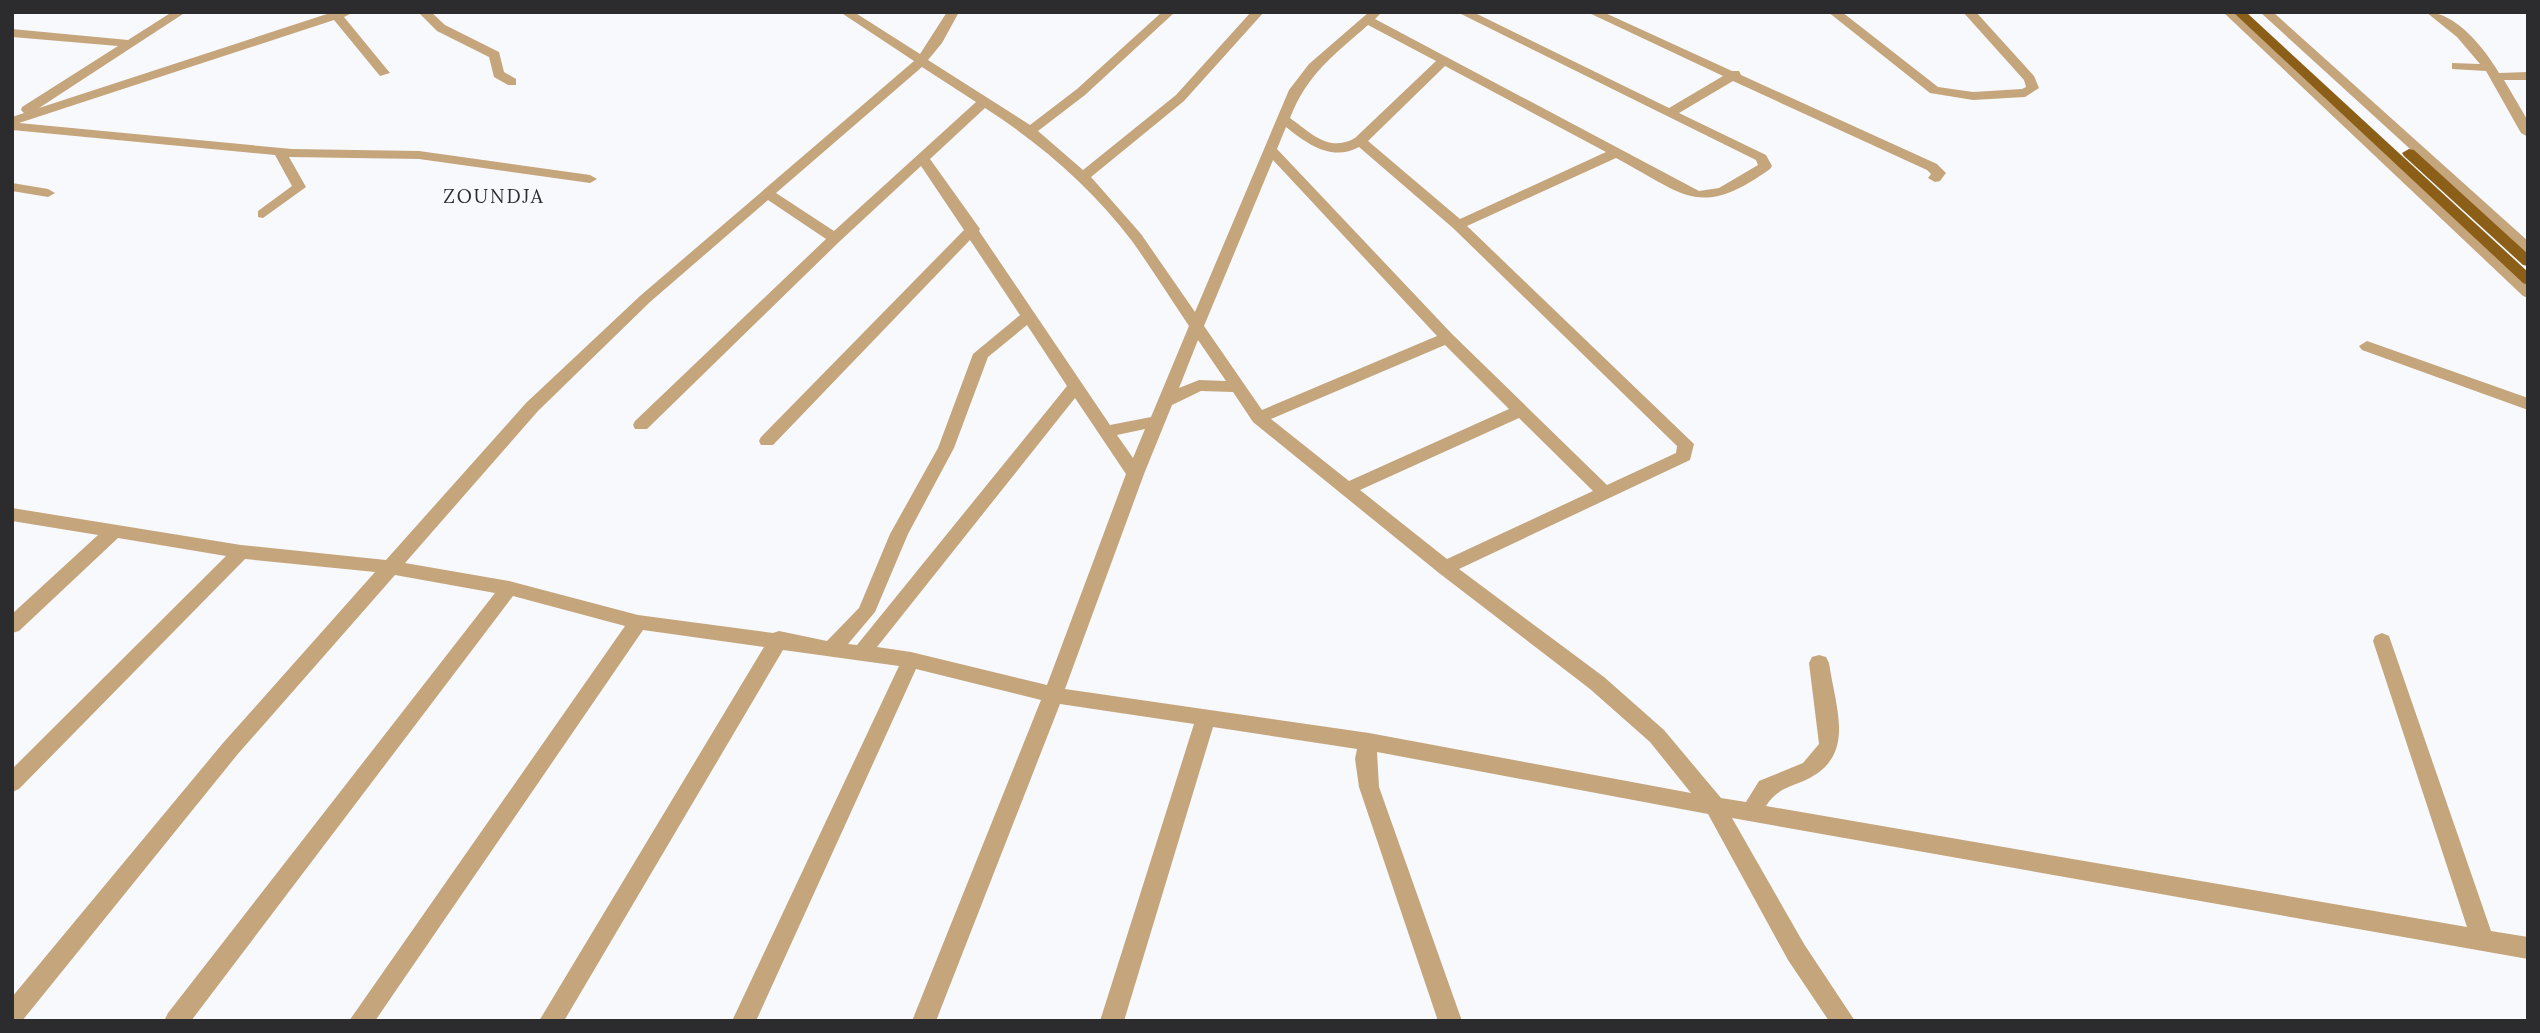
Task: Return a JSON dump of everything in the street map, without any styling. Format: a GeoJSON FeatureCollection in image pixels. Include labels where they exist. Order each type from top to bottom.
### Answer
{"type":"FeatureCollection","features":[{"type":"Feature","properties":{"kind":"main road"},"geometry":{"type":"LineString","coordinates":[[2239,12],[2528,280]]}},
{"type":"Feature","properties":{"kind":"main road"},"geometry":{"type":"LineString","coordinates":[[2256,12],[2528,262]]}},
{"type":"Feature","properties":{"kind":"street"},"geometry":{"type":"LineString","coordinates":[[12,120],[180,12]]}},
{"type":"Feature","properties":{"kind":"street"},"geometry":{"type":"LineString","coordinates":[[424,12],[441,28],[495,55],[498,74],[512,82]]}},
{"type":"Feature","properties":{"kind":"street"},"geometry":{"type":"LineString","coordinates":[[846,12],[1030,131],[1083,177],[1136,237],[1196,321],[1259,418],[1350,488],[1446,568],[1597,683],[1642,722],[1682,764],[1713,805],[1796,952],[1843,1021]]}},
{"type":"Feature","properties":{"kind":"street"},"geometry":{"type":"LineString","coordinates":[[12,1015],[230,749],[532,407],[645,299],[921,61],[936,43],[953,12]]}},
{"type":"Feature","properties":{"kind":"street"},"geometry":{"type":"LineString","coordinates":[[1030,131],[1073,99],[1169,12]]}},
{"type":"Feature","properties":{"kind":"street"},"geometry":{"type":"LineString","coordinates":[[1083,177],[1180,98],[1258,12]]}},
{"type":"Feature","properties":{"kind":"street"},"geometry":{"type":"LineString","coordinates":[[924,1021],[1019,787],[1135,474],[1196,321],[1269,149],[1302,79],[1372,16],[1444,60],[1702,196],[1734,185],[1765,166],[1761,158],[1463,12]]}},
{"type":"Feature","properties":{"kind":"street"},"geometry":{"type":"LineString","coordinates":[[1593,12],[1932,167],[1939,173],[1934,178]]}},
{"type":"Feature","properties":{"kind":"street"},"geometry":{"type":"LineString","coordinates":[[1834,12],[1934,90],[1973,96],[2025,93],[2033,88],[2029,79],[1969,12]]}},
{"type":"Feature","properties":{"kind":"street"},"geometry":{"type":"LineString","coordinates":[[2230,12],[2528,293]]}},
{"type":"Feature","properties":{"kind":"street"},"geometry":{"type":"LineString","coordinates":[[2266,12],[2528,249]]}},
{"type":"Feature","properties":{"kind":"street"},"geometry":{"type":"LineString","coordinates":[[2432,12],[2461,34],[2492,72],[2528,133]]}},
{"type":"Feature","properties":{"kind":"street"},"geometry":{"type":"LineString","coordinates":[[12,120],[342,14],[384,73]]}},
{"type":"Feature","properties":{"kind":"street"},"geometry":{"type":"LineString","coordinates":[[12,33],[130,44]]}},
{"type":"Feature","properties":{"kind":"street"},"geometry":{"type":"LineString","coordinates":[[1283,119],[1323,148],[1347,148],[1360,141],[1444,60]]}},
{"type":"Feature","properties":{"kind":"street"},"geometry":{"type":"LineString","coordinates":[[2456,66],[2528,76]]}},
{"type":"Feature","properties":{"kind":"street"},"geometry":{"type":"LineString","coordinates":[[1670,113],[1735,75]]}},
{"type":"Feature","properties":{"kind":"street"},"geometry":{"type":"LineString","coordinates":[[641,425],[835,238],[985,101]]}},
{"type":"Feature","properties":{"kind":"street"},"geometry":{"type":"LineString","coordinates":[[12,126],[280,152],[419,155],[590,179]]}},
{"type":"Feature","properties":{"kind":"street"},"geometry":{"type":"LineString","coordinates":[[1360,141],[1458,225],[1686,444],[1684,456],[1446,568]]}},
{"type":"Feature","properties":{"kind":"street"},"geometry":{"type":"LineString","coordinates":[[1269,149],[1324,204],[1447,338],[1606,494]]}},
{"type":"Feature","properties":{"kind":"street"},"geometry":{"type":"LineString","coordinates":[[263,214],[299,187],[280,152]]}},
{"type":"Feature","properties":{"kind":"street"},"geometry":{"type":"LineString","coordinates":[[1458,225],[1616,153]]}},
{"type":"Feature","properties":{"kind":"street"},"geometry":{"type":"LineString","coordinates":[[923,159],[973,229],[1135,474]]}},
{"type":"Feature","properties":{"kind":"street"},"geometry":{"type":"LineString","coordinates":[[12,187],[48,193]]}},
{"type":"Feature","properties":{"kind":"street"},"geometry":{"type":"LineString","coordinates":[[768,194],[835,238]]}},
{"type":"Feature","properties":{"kind":"street"},"geometry":{"type":"LineString","coordinates":[[766,441],[973,229]]}},
{"type":"Feature","properties":{"kind":"street"},"geometry":{"type":"LineString","coordinates":[[832,647],[866,612],[899,534],[946,448],[978,360],[1030,315]]}},
{"type":"Feature","properties":{"kind":"street"},"geometry":{"type":"LineString","coordinates":[[1259,418],[1447,338]]}},
{"type":"Feature","properties":{"kind":"street"},"geometry":{"type":"LineString","coordinates":[[2367,345],[2528,404]]}},
{"type":"Feature","properties":{"kind":"street"},"geometry":{"type":"LineString","coordinates":[[1164,402],[1199,385],[1240,387]]}},
{"type":"Feature","properties":{"kind":"street"},"geometry":{"type":"LineString","coordinates":[[862,652],[1076,386]]}},
{"type":"Feature","properties":{"kind":"street"},"geometry":{"type":"LineString","coordinates":[[1350,488],[1519,411]]}},
{"type":"Feature","properties":{"kind":"street"},"geometry":{"type":"LineString","coordinates":[[1108,431],[1157,421]]}},
{"type":"Feature","properties":{"kind":"street"},"geometry":{"type":"LineString","coordinates":[[12,514],[241,552],[391,567],[509,588],[638,622],[779,639],[911,660],[1053,695],[1368,742],[2528,948]]}},
{"type":"Feature","properties":{"kind":"street"},"geometry":{"type":"LineString","coordinates":[[12,626],[114,531]]}},
{"type":"Feature","properties":{"kind":"street"},"geometry":{"type":"LineString","coordinates":[[12,783],[241,552]]}},
{"type":"Feature","properties":{"kind":"street"},"geometry":{"type":"LineString","coordinates":[[176,1021],[509,588]]}},
{"type":"Feature","properties":{"kind":"street"},"geometry":{"type":"LineString","coordinates":[[361,1021],[638,622]]}},
{"type":"Feature","properties":{"kind":"street"},"geometry":{"type":"LineString","coordinates":[[551,1021],[779,639]]}},
{"type":"Feature","properties":{"kind":"street"},"geometry":{"type":"LineString","coordinates":[[2382,641],[2483,941]]}},
{"type":"Feature","properties":{"kind":"street"},"geometry":{"type":"LineString","coordinates":[[744,1021],[911,660]]}},
{"type":"Feature","properties":{"kind":"street"},"geometry":{"type":"LineString","coordinates":[[1752,811],[1766,787],[1810,769],[1829,747],[1829,727],[1819,663]]}},
{"type":"Feature","properties":{"kind":"street"},"geometry":{"type":"LineString","coordinates":[[1112,1021],[1206,716]]}},
{"type":"Feature","properties":{"kind":"street"},"geometry":{"type":"LineString","coordinates":[[1368,742],[1365,759],[1368,787],[1450,1021]]}},
{"type":"Feature","properties":{"kind":"district","name":"ZOUNDJA"},"geometry":{"type":"Point","coordinates":[494,196]}}]}
